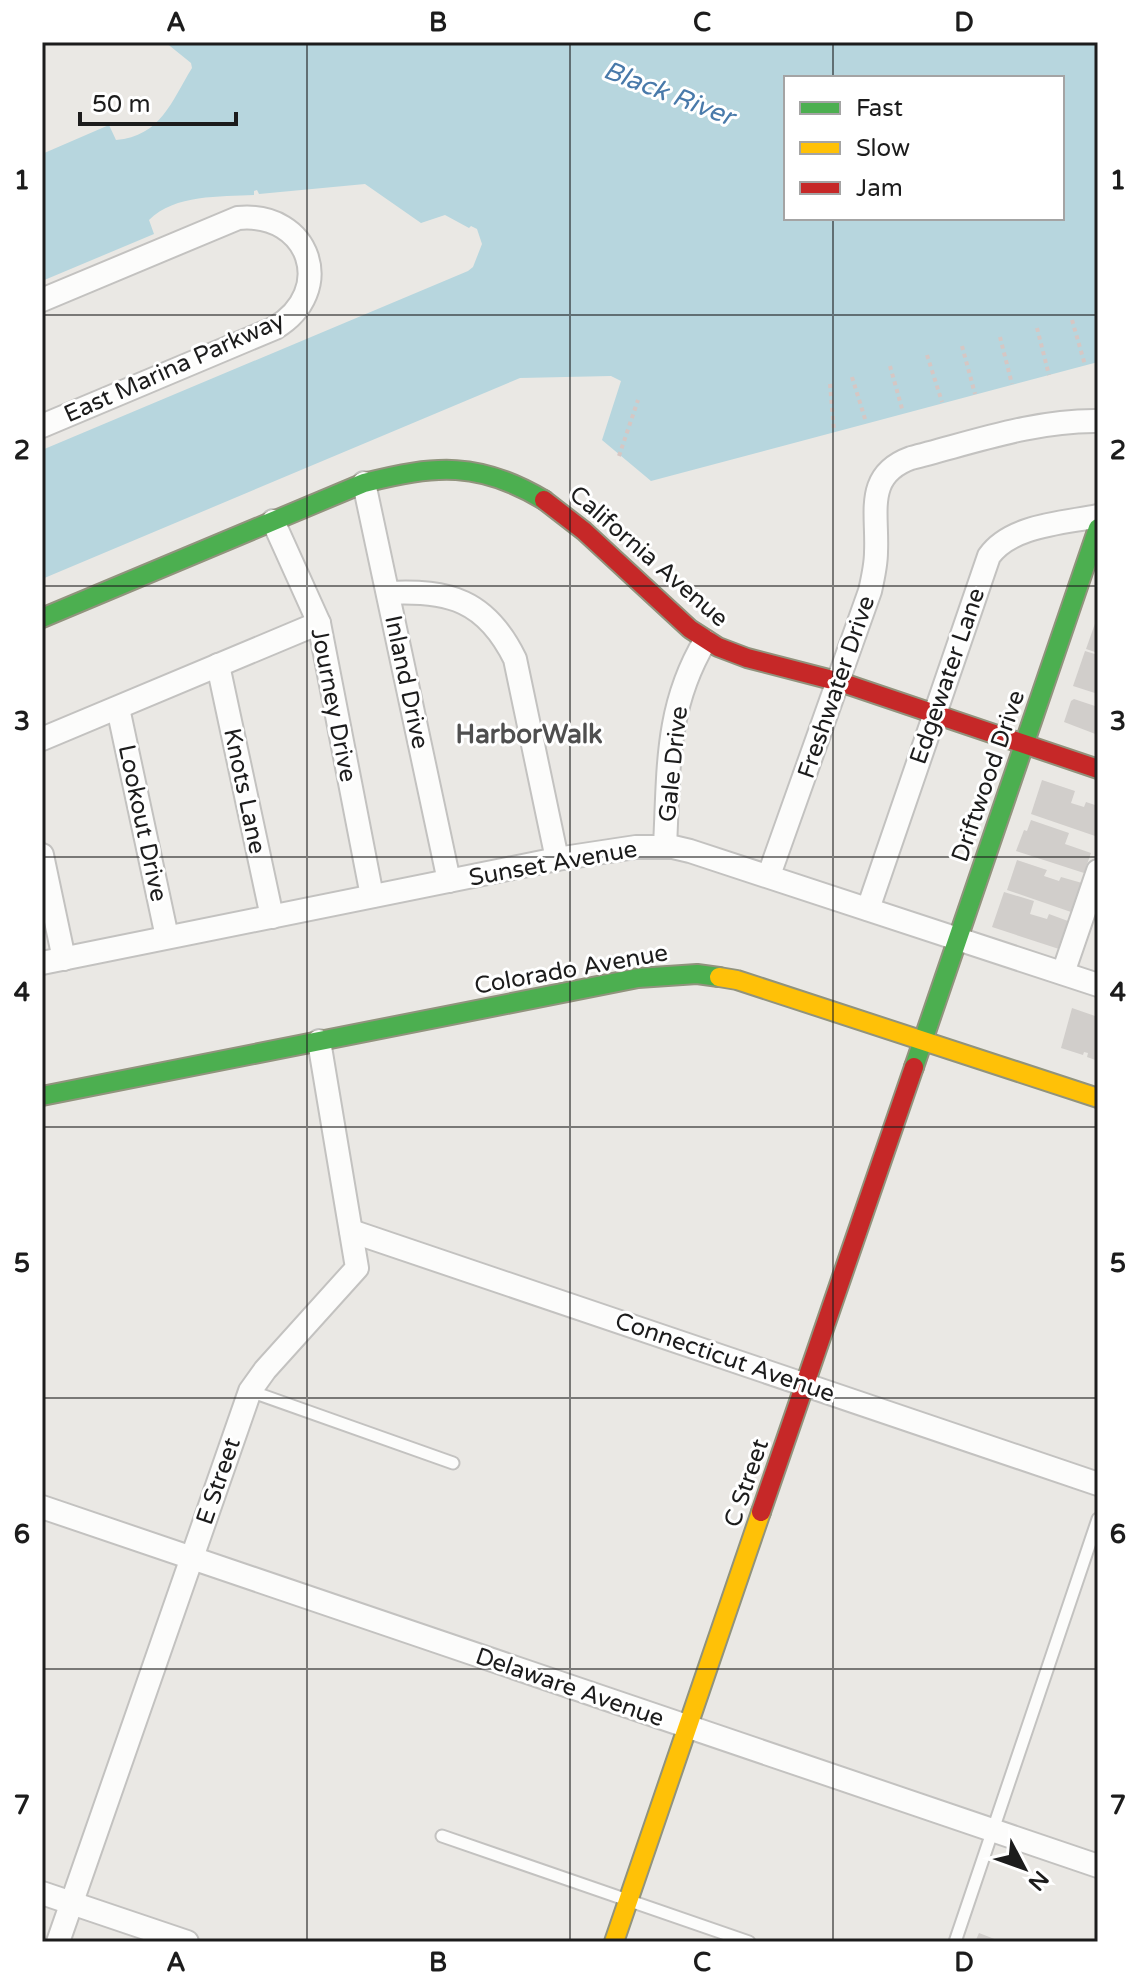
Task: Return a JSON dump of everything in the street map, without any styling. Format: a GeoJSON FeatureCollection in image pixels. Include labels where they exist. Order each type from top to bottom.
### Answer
{"type":"FeatureCollection","features":[{"type":"Feature","properties":{"kind":"street","name":"East Marina Parkway"},"geometry":{"type":"LineString","coordinates":[[42,300],[238,218],[272,220],[288,229],[300,242],[310,271],[302,305],[289,320],[42,426]]}},
{"type":"Feature","properties":{"kind":"street","name":"Freshwater Drive"},"geometry":{"type":"LineString","coordinates":[[769,875],[866,605],[876,552],[876,493],[889,471],[911,458],[1021,430],[1059,423],[1098,421]]}},
{"type":"Feature","properties":{"kind":"street","name":"California Avenue"},"geometry":{"type":"LineString","coordinates":[[42,618],[364,483],[411,469],[442,468],[487,473],[520,484],[551,503],[583,528],[705,641],[740,655],[837,681],[1098,769]]}},
{"type":"Feature","properties":{"kind":"street","name":"Inland Drive"},"geometry":{"type":"LineString","coordinates":[[364,483],[449,881]]}},
{"type":"Feature","properties":{"kind":"street","name":"Edgewater Lane"},"geometry":{"type":"LineString","coordinates":[[868,909],[992,551],[1026,532],[1098,516]]}},
{"type":"Feature","properties":{"kind":"street","name":"Journey Drive"},"geometry":{"type":"LineString","coordinates":[[273,521],[319,623],[372,896]]}},
{"type":"Feature","properties":{"kind":"street","name":"Driftwood Drive"},"geometry":{"type":"LineString","coordinates":[[924,1040],[1098,528]]}},
{"type":"Feature","properties":{"kind":"street"},"geometry":{"type":"LineString","coordinates":[[388,593],[423,591],[452,598],[472,608],[503,638],[515,659],[557,859]]}},
{"type":"Feature","properties":{"kind":"street"},"geometry":{"type":"LineString","coordinates":[[42,739],[319,623]]}},
{"type":"Feature","properties":{"kind":"street","name":"Gale Drive"},"geometry":{"type":"LineString","coordinates":[[665,846],[674,715],[688,670],[705,641]]}},
{"type":"Feature","properties":{"kind":"street","name":"Knots Lane"},"geometry":{"type":"LineString","coordinates":[[218,665],[272,917]]}},
{"type":"Feature","properties":{"kind":"street","name":"Lookout Drive"},"geometry":{"type":"LineString","coordinates":[[118,708],[167,937]]}},
{"type":"Feature","properties":{"kind":"street","name":"Sunset Avenue"},"geometry":{"type":"LineString","coordinates":[[53,961],[557,859],[636,847],[665,846],[769,875],[1098,985]]}},
{"type":"Feature","properties":{"kind":"street"},"geometry":{"type":"LineString","coordinates":[[42,855],[53,961]]}},
{"type":"Feature","properties":{"kind":"street"},"geometry":{"type":"LineString","coordinates":[[1063,973],[1098,871]]}},
{"type":"Feature","properties":{"kind":"street","name":"Colorado Avenue"},"geometry":{"type":"LineString","coordinates":[[42,1096],[638,978],[677,974],[737,980],[1098,1098]]}},
{"type":"Feature","properties":{"kind":"street","name":"C Street"},"geometry":{"type":"LineString","coordinates":[[614,1942],[924,1040]]}},
{"type":"Feature","properties":{"kind":"street","name":"E Street"},"geometry":{"type":"LineString","coordinates":[[58,1942],[250,1391],[255,1381],[357,1268],[319,1041]]}},
{"type":"Feature","properties":{"kind":"street","name":"Connecticut Avenue"},"geometry":{"type":"LineString","coordinates":[[351,1231],[1098,1484]]}},
{"type":"Feature","properties":{"kind":"street","name":"Delaware Avenue"},"geometry":{"type":"LineString","coordinates":[[42,1507],[1098,1866]]}},
{"type":"Feature","properties":{"kind":"street"},"geometry":{"type":"LineString","coordinates":[[42,1893],[187,1942]]}},
{"type":"Feature","properties":{"kind":"lane"},"geometry":{"type":"LineString","coordinates":[[250,1391],[453,1463]]}},
{"type":"Feature","properties":{"kind":"lane"},"geometry":{"type":"LineString","coordinates":[[955,1942],[1098,1519]]}},
{"type":"Feature","properties":{"kind":"lane"},"geometry":{"type":"LineString","coordinates":[[442,1836],[749,1942]]}},
{"type":"Feature","properties":{"kind":"path"},"geometry":{"type":"LineString","coordinates":[[1072,320],[1085,365]]}},
{"type":"Feature","properties":{"kind":"path"},"geometry":{"type":"LineString","coordinates":[[1037,328],[1049,375]]}},
{"type":"Feature","properties":{"kind":"path"},"geometry":{"type":"LineString","coordinates":[[1000,337],[1012,384]]}},
{"type":"Feature","properties":{"kind":"path"},"geometry":{"type":"LineString","coordinates":[[962,346],[975,394]]}},
{"type":"Feature","properties":{"kind":"path"},"geometry":{"type":"LineString","coordinates":[[927,355],[942,402]]}},
{"type":"Feature","properties":{"kind":"path"},"geometry":{"type":"LineString","coordinates":[[890,366],[903,412]]}},
{"type":"Feature","properties":{"kind":"path"},"geometry":{"type":"LineString","coordinates":[[852,377],[866,422]]}},
{"type":"Feature","properties":{"kind":"path"},"geometry":{"type":"LineString","coordinates":[[830,384],[834,431]]}},
{"type":"Feature","properties":{"kind":"path"},"geometry":{"type":"LineString","coordinates":[[619,456],[638,400]]}},
{"type":"Feature","properties":{"kind":"water","name":"Black River"},"geometry":{"type":"Polygon","coordinates":[[[165,42],[1098,42],[1098,362],[651,481],[602,440],[621,381],[611,376],[520,378],[42,579],[42,450],[468,271],[473,267],[482,244],[477,229],[445,215],[421,223],[365,184],[259,194],[257,190],[254,195],[198,198],[172,205],[149,220],[154,234],[42,281],[42,154],[109,125],[116,140],[144,132],[171,105],[192,68],[191,63],[165,42]]]}},
{"type":"Feature","properties":{"kind":"building"},"geometry":{"type":"Polygon","coordinates":[[[1098,615],[1098,653],[1086,649],[1098,615]]]}},
{"type":"Feature","properties":{"kind":"building"},"geometry":{"type":"Polygon","coordinates":[[[1085,651],[1098,655],[1098,694],[1073,686],[1085,651]]]}},
{"type":"Feature","properties":{"kind":"building"},"geometry":{"type":"Polygon","coordinates":[[[1074,699],[1098,707],[1098,735],[1064,722],[1074,699]]]}},
{"type":"Feature","properties":{"kind":"building"},"geometry":{"type":"Polygon","coordinates":[[[1042,780],[1075,791],[1071,803],[1084,807],[1086,802],[1098,806],[1098,837],[1031,814],[1042,780]]]}},
{"type":"Feature","properties":{"kind":"building"},"geometry":{"type":"Polygon","coordinates":[[[1031,820],[1069,833],[1065,844],[1091,853],[1084,873],[1016,851],[1031,820]]]}},
{"type":"Feature","properties":{"kind":"building"},"geometry":{"type":"Polygon","coordinates":[[[1017,860],[1047,870],[1044,876],[1082,883],[1071,912],[1007,890],[1017,860]]]}},
{"type":"Feature","properties":{"kind":"building"},"geometry":{"type":"Polygon","coordinates":[[[1004,892],[1034,901],[1030,914],[1047,919],[1049,914],[1068,921],[1059,949],[992,927],[1004,892]]]}},
{"type":"Feature","properties":{"kind":"building"},"geometry":{"type":"Polygon","coordinates":[[[1072,1008],[1098,1017],[1098,1061],[1087,1057],[1088,1053],[1084,1052],[1083,1055],[1061,1048],[1072,1008]]]}},
{"type":"Feature","properties":{"kind":"building"},"geometry":{"type":"Polygon","coordinates":[[[979,1933],[1002,1942],[975,1942],[979,1933]]]}},
{"type":"Feature","properties":{"kind":"traffic: fast"},"geometry":{"type":"LineString","coordinates":[[42,618],[364,483],[389,477],[435,470],[477,473],[521,487],[544,500]]}},
{"type":"Feature","properties":{"kind":"traffic: fast"},"geometry":{"type":"LineString","coordinates":[[914,1067],[1098,528]]}},
{"type":"Feature","properties":{"kind":"traffic: fast"},"geometry":{"type":"LineString","coordinates":[[42,1096],[638,978],[697,974],[719,977]]}},
{"type":"Feature","properties":{"kind":"traffic: slow"},"geometry":{"type":"LineString","coordinates":[[719,977],[737,980],[1098,1098]]}},
{"type":"Feature","properties":{"kind":"traffic: slow"},"geometry":{"type":"LineString","coordinates":[[614,1942],[761,1512]]}},
{"type":"Feature","properties":{"kind":"traffic: jam"},"geometry":{"type":"LineString","coordinates":[[544,500],[584,531],[690,629],[718,647],[747,658],[840,682],[1098,769]]}},
{"type":"Feature","properties":{"kind":"traffic: jam"},"geometry":{"type":"LineString","coordinates":[[761,1512],[914,1067]]}},
{"type":"Feature","properties":{"kind":"district","name":"HarborWalk"},"geometry":{"type":"Point","coordinates":[529,734]}}]}
